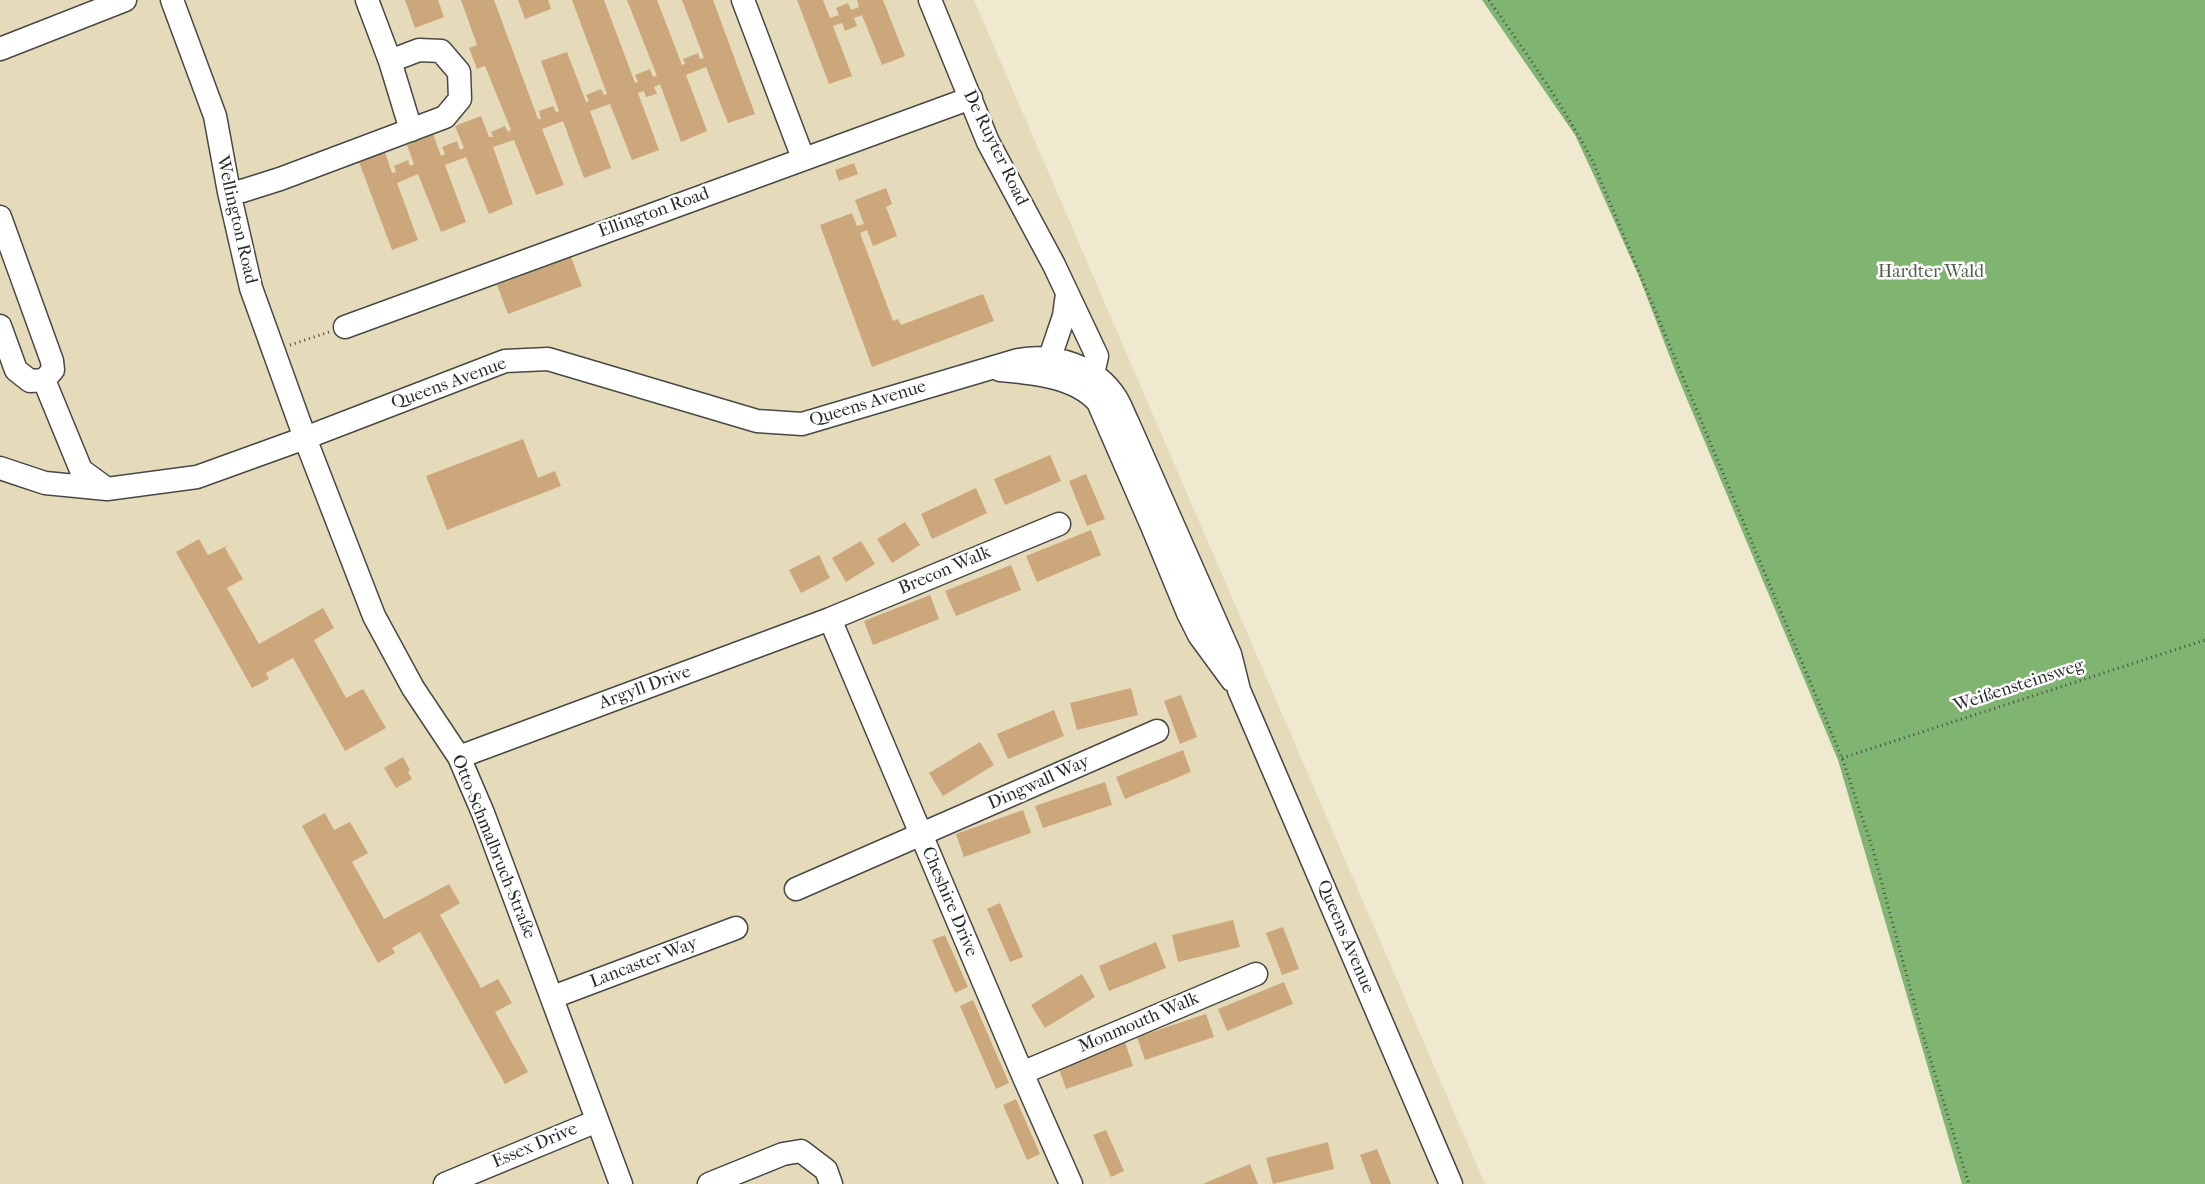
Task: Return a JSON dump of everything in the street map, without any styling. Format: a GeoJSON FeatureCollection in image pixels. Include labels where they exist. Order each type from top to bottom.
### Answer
{"type":"FeatureCollection","features":[{"type":"Feature","properties":{"kind":"lane"},"geometry":{"type":"LineString","coordinates":[[0,49],[125,0]]}},
{"type":"Feature","properties":{"kind":"lane","name":"Wellington Road"},"geometry":{"type":"LineString","coordinates":[[172,0],[214,116],[228,192],[251,288],[305,438]]}},
{"type":"Feature","properties":{"kind":"lane"},"geometry":{"type":"LineString","coordinates":[[367,0],[390,61],[411,130]]}},
{"type":"Feature","properties":{"kind":"lane"},"geometry":{"type":"LineString","coordinates":[[743,0],[803,158]]}},
{"type":"Feature","properties":{"kind":"lane","name":"De Ruyter Road"},"geometry":{"type":"LineString","coordinates":[[930,0],[988,142],[1054,265],[1067,294],[1082,320],[1097,356],[1089,382]]}},
{"type":"Feature","properties":{"kind":"lane"},"geometry":{"type":"LineString","coordinates":[[228,192],[242,191],[280,179],[446,117],[460,99],[459,72],[441,51],[419,50],[390,61]]}},
{"type":"Feature","properties":{"kind":"lane","name":"Ellington Road"},"geometry":{"type":"LineString","coordinates":[[345,327],[970,98]]}},
{"type":"Feature","properties":{"kind":"lane"},"geometry":{"type":"LineString","coordinates":[[0,217],[52,361],[53,370],[44,380],[30,381],[16,370],[0,326]]}},
{"type":"Feature","properties":{"kind":"lane"},"geometry":{"type":"LineString","coordinates":[[1047,368],[1064,316],[1067,294]]}},
{"type":"Feature","properties":{"kind":"lane","name":"Queens Avenue"},"geometry":{"type":"LineString","coordinates":[[0,468],[45,483],[107,489],[197,478],[505,361],[548,359],[757,421],[802,424],[987,368],[1034,357],[1047,368],[1073,383],[1089,382],[1198,635],[1240,690],[1451,1184]]}},
{"type":"Feature","properties":{"kind":"lane"},"geometry":{"type":"LineString","coordinates":[[44,380],[81,470],[107,489]]}},
{"type":"Feature","properties":{"kind":"lane","name":"Otto-Schmalbruch-Straße"},"geometry":{"type":"LineString","coordinates":[[305,438],[374,616],[413,688],[459,757],[483,813],[621,1184]]}},
{"type":"Feature","properties":{"kind":"lane","name":"Brecon Walk"},"geometry":{"type":"LineString","coordinates":[[830,619],[1059,524]]}},
{"type":"Feature","properties":{"kind":"lane","name":"Argyll Drive"},"geometry":{"type":"LineString","coordinates":[[459,757],[830,619]]}},
{"type":"Feature","properties":{"kind":"lane","name":"Cheshire Drive"},"geometry":{"type":"LineString","coordinates":[[830,619],[1070,1184]]}},
{"type":"Feature","properties":{"kind":"lane","name":"Dingwall Way"},"geometry":{"type":"LineString","coordinates":[[796,889],[1157,731]]}},
{"type":"Feature","properties":{"kind":"lane","name":"Lancaster Way"},"geometry":{"type":"LineString","coordinates":[[553,997],[736,928]]}},
{"type":"Feature","properties":{"kind":"lane","name":"Monmouth Walk"},"geometry":{"type":"LineString","coordinates":[[1022,1073],[1256,974]]}},
{"type":"Feature","properties":{"kind":"lane","name":"Essex Drive"},"geometry":{"type":"LineString","coordinates":[[445,1184],[597,1120]]}},
{"type":"Feature","properties":{"kind":"lane"},"geometry":{"type":"LineString","coordinates":[[709,1184],[783,1154],[801,1151],[826,1170],[831,1184]]}},
{"type":"Feature","properties":{"kind":"path"},"geometry":{"type":"LineString","coordinates":[[1489,0],[1545,80],[1593,162],[1842,758],[1873,850],[1921,1029],[1968,1184]]}},
{"type":"Feature","properties":{"kind":"path"},"geometry":{"type":"LineString","coordinates":[[273,351],[345,327]]}},
{"type":"Feature","properties":{"kind":"path","name":"Weißensteinsweg"},"geometry":{"type":"LineString","coordinates":[[1842,758],[2205,640]]}},
{"type":"Feature","properties":{"kind":"shaded area"},"geometry":{"type":"Polygon","coordinates":[[[0,0],[974,0],[1485,1184],[0,1184],[0,0]]]}},
{"type":"Feature","properties":{"kind":"green space","name":"Hardter Wald"},"geometry":{"type":"Polygon","coordinates":[[[1482,0],[2205,0],[2205,1184],[1962,1184],[1838,760],[1676,373],[1640,279],[1575,135],[1482,0]]]}},
{"type":"Feature","properties":{"kind":"building"},"geometry":{"type":"Polygon","coordinates":[[[405,0],[438,0],[444,17],[415,28],[405,0]]]}},
{"type":"Feature","properties":{"kind":"building"},"geometry":{"type":"Polygon","coordinates":[[[461,0],[494,0],[538,119],[541,119],[539,111],[553,106],[556,112],[559,111],[541,61],[567,52],[586,102],[589,101],[586,95],[601,89],[604,95],[607,94],[572,0],[604,0],[635,83],[638,82],[635,75],[650,69],[653,77],[657,76],[627,0],[657,0],[682,65],[685,64],[683,59],[698,53],[700,59],[704,58],[682,0],[713,0],[755,114],[728,123],[706,67],[686,75],[707,131],[681,142],[660,84],[654,87],[657,94],[646,97],[644,91],[638,93],[659,150],[632,160],[610,104],[590,111],[611,168],[584,178],[563,121],[542,129],[564,185],[536,195],[514,140],[493,147],[513,204],[489,214],[466,157],[445,165],[466,222],[441,232],[418,174],[397,183],[418,240],[392,250],[359,162],[385,152],[392,173],[396,172],[394,166],[408,160],[410,166],[414,164],[407,145],[433,134],[441,156],[445,154],[442,147],[457,141],[460,150],[464,148],[455,126],[481,116],[489,137],[493,137],[491,132],[505,126],[508,132],[511,130],[485,66],[477,69],[469,48],[477,45],[461,0]]]}},
{"type":"Feature","properties":{"kind":"building"},"geometry":{"type":"Polygon","coordinates":[[[518,0],[548,0],[551,9],[525,19],[518,0]]]}},
{"type":"Feature","properties":{"kind":"building"},"geometry":{"type":"Polygon","coordinates":[[[797,0],[823,0],[830,18],[839,15],[836,8],[848,3],[851,10],[859,7],[857,0],[883,0],[905,56],[882,65],[862,15],[854,18],[857,26],[845,31],[842,23],[833,26],[852,76],[829,84],[797,0]]]}},
{"type":"Feature","properties":{"kind":"building"},"geometry":{"type":"Polygon","coordinates":[[[854,163],[858,174],[839,181],[835,170],[854,163]]]}},
{"type":"Feature","properties":{"kind":"building"},"geometry":{"type":"Polygon","coordinates":[[[886,188],[892,204],[886,207],[897,236],[873,246],[867,230],[860,233],[893,321],[898,319],[901,325],[983,294],[994,321],[872,367],[820,225],[852,213],[857,226],[864,224],[855,200],[886,188]]]}},
{"type":"Feature","properties":{"kind":"building"},"geometry":{"type":"Polygon","coordinates":[[[571,257],[582,286],[508,314],[497,285],[571,257]]]}},
{"type":"Feature","properties":{"kind":"building"},"geometry":{"type":"Polygon","coordinates":[[[523,439],[538,478],[555,471],[561,486],[447,530],[426,476],[523,439]]]}},
{"type":"Feature","properties":{"kind":"building"},"geometry":{"type":"Polygon","coordinates":[[[1050,455],[1061,481],[1005,505],[994,479],[1050,455]]]}},
{"type":"Feature","properties":{"kind":"building"},"geometry":{"type":"Polygon","coordinates":[[[1086,474],[1105,519],[1087,526],[1069,481],[1086,474]]]}},
{"type":"Feature","properties":{"kind":"building"},"geometry":{"type":"Polygon","coordinates":[[[976,488],[987,513],[932,539],[921,514],[976,488]]]}},
{"type":"Feature","properties":{"kind":"building"},"geometry":{"type":"Polygon","coordinates":[[[905,522],[920,545],[892,563],[877,539],[905,522]]]}},
{"type":"Feature","properties":{"kind":"building"},"geometry":{"type":"Polygon","coordinates":[[[1091,530],[1101,555],[1037,582],[1026,556],[1091,530]]]}},
{"type":"Feature","properties":{"kind":"building"},"geometry":{"type":"Polygon","coordinates":[[[199,539],[208,555],[229,545],[225,548],[243,579],[227,588],[259,644],[323,608],[334,628],[314,640],[346,698],[363,689],[386,728],[345,751],[293,658],[266,673],[269,679],[252,688],[176,552],[199,539]]]}},
{"type":"Feature","properties":{"kind":"building"},"geometry":{"type":"Polygon","coordinates":[[[861,541],[875,564],[846,582],[832,558],[861,541]]]}},
{"type":"Feature","properties":{"kind":"building"},"geometry":{"type":"Polygon","coordinates":[[[819,555],[830,578],[801,593],[789,570],[819,555]]]}},
{"type":"Feature","properties":{"kind":"building"},"geometry":{"type":"Polygon","coordinates":[[[1011,565],[1021,590],[956,616],[945,591],[1011,565]]]}},
{"type":"Feature","properties":{"kind":"building"},"geometry":{"type":"Polygon","coordinates":[[[930,595],[939,619],[873,645],[864,621],[930,595]]]}},
{"type":"Feature","properties":{"kind":"building"},"geometry":{"type":"Polygon","coordinates":[[[1131,688],[1138,715],[1077,730],[1070,703],[1131,688]]]}},
{"type":"Feature","properties":{"kind":"building"},"geometry":{"type":"Polygon","coordinates":[[[1181,695],[1197,737],[1180,744],[1164,701],[1181,695]]]}},
{"type":"Feature","properties":{"kind":"building"},"geometry":{"type":"Polygon","coordinates":[[[1054,710],[1064,736],[1008,759],[997,734],[1054,710]]]}},
{"type":"Feature","properties":{"kind":"building"},"geometry":{"type":"Polygon","coordinates":[[[980,742],[994,765],[943,796],[929,773],[980,742]]]}},
{"type":"Feature","properties":{"kind":"building"},"geometry":{"type":"Polygon","coordinates":[[[1183,750],[1191,772],[1125,799],[1116,777],[1183,750]]]}},
{"type":"Feature","properties":{"kind":"building"},"geometry":{"type":"Polygon","coordinates":[[[403,757],[410,770],[408,772],[412,779],[396,788],[384,768],[403,757]]]}},
{"type":"Feature","properties":{"kind":"building"},"geometry":{"type":"Polygon","coordinates":[[[1105,782],[1112,805],[1043,828],[1035,806],[1105,782]]]}},
{"type":"Feature","properties":{"kind":"building"},"geometry":{"type":"Polygon","coordinates":[[[1023,810],[1031,833],[964,857],[956,834],[1023,810]]]}},
{"type":"Feature","properties":{"kind":"building"},"geometry":{"type":"Polygon","coordinates":[[[325,813],[334,830],[350,822],[368,853],[352,862],[384,919],[449,884],[460,903],[440,915],[481,988],[498,979],[512,1003],[495,1012],[528,1072],[505,1084],[420,932],[392,948],[395,953],[378,963],[302,826],[325,813]]]}},
{"type":"Feature","properties":{"kind":"building"},"geometry":{"type":"Polygon","coordinates":[[[1000,903],[1023,957],[1010,962],[987,909],[1000,903]]]}},
{"type":"Feature","properties":{"kind":"building"},"geometry":{"type":"Polygon","coordinates":[[[1233,920],[1240,947],[1178,962],[1172,935],[1233,920]]]}},
{"type":"Feature","properties":{"kind":"building"},"geometry":{"type":"Polygon","coordinates":[[[1283,927],[1299,969],[1282,975],[1266,933],[1283,927]]]}},
{"type":"Feature","properties":{"kind":"building"},"geometry":{"type":"Polygon","coordinates":[[[945,935],[968,987],[955,993],[932,940],[945,935]]]}},
{"type":"Feature","properties":{"kind":"building"},"geometry":{"type":"Polygon","coordinates":[[[1156,942],[1166,968],[1109,991],[1099,966],[1156,942]]]}},
{"type":"Feature","properties":{"kind":"building"},"geometry":{"type":"Polygon","coordinates":[[[1082,974],[1095,997],[1045,1028],[1031,1005],[1082,974]]]}},
{"type":"Feature","properties":{"kind":"building"},"geometry":{"type":"Polygon","coordinates":[[[1284,982],[1293,1004],[1227,1031],[1218,1009],[1284,982]]]}},
{"type":"Feature","properties":{"kind":"building"},"geometry":{"type":"Polygon","coordinates":[[[973,1000],[1009,1083],[996,1089],[960,1006],[973,1000]]]}},
{"type":"Feature","properties":{"kind":"building"},"geometry":{"type":"Polygon","coordinates":[[[1206,1014],[1214,1037],[1145,1060],[1137,1037],[1206,1014]]]}},
{"type":"Feature","properties":{"kind":"building"},"geometry":{"type":"Polygon","coordinates":[[[1125,1042],[1133,1066],[1066,1089],[1058,1066],[1125,1042]]]}},
{"type":"Feature","properties":{"kind":"building"},"geometry":{"type":"Polygon","coordinates":[[[1016,1099],[1040,1154],[1027,1160],[1003,1105],[1016,1099]]]}},
{"type":"Feature","properties":{"kind":"building"},"geometry":{"type":"Polygon","coordinates":[[[1106,1130],[1124,1171],[1111,1177],[1093,1135],[1106,1130]]]}},
{"type":"Feature","properties":{"kind":"building"},"geometry":{"type":"Polygon","coordinates":[[[1328,1142],[1334,1169],[1273,1184],[1266,1158],[1328,1142]]]}},
{"type":"Feature","properties":{"kind":"building"},"geometry":{"type":"Polygon","coordinates":[[[1377,1149],[1391,1184],[1371,1184],[1360,1155],[1377,1149]]]}},
{"type":"Feature","properties":{"kind":"building"},"geometry":{"type":"Polygon","coordinates":[[[1250,1164],[1258,1184],[1203,1184],[1250,1164]]]}}]}
